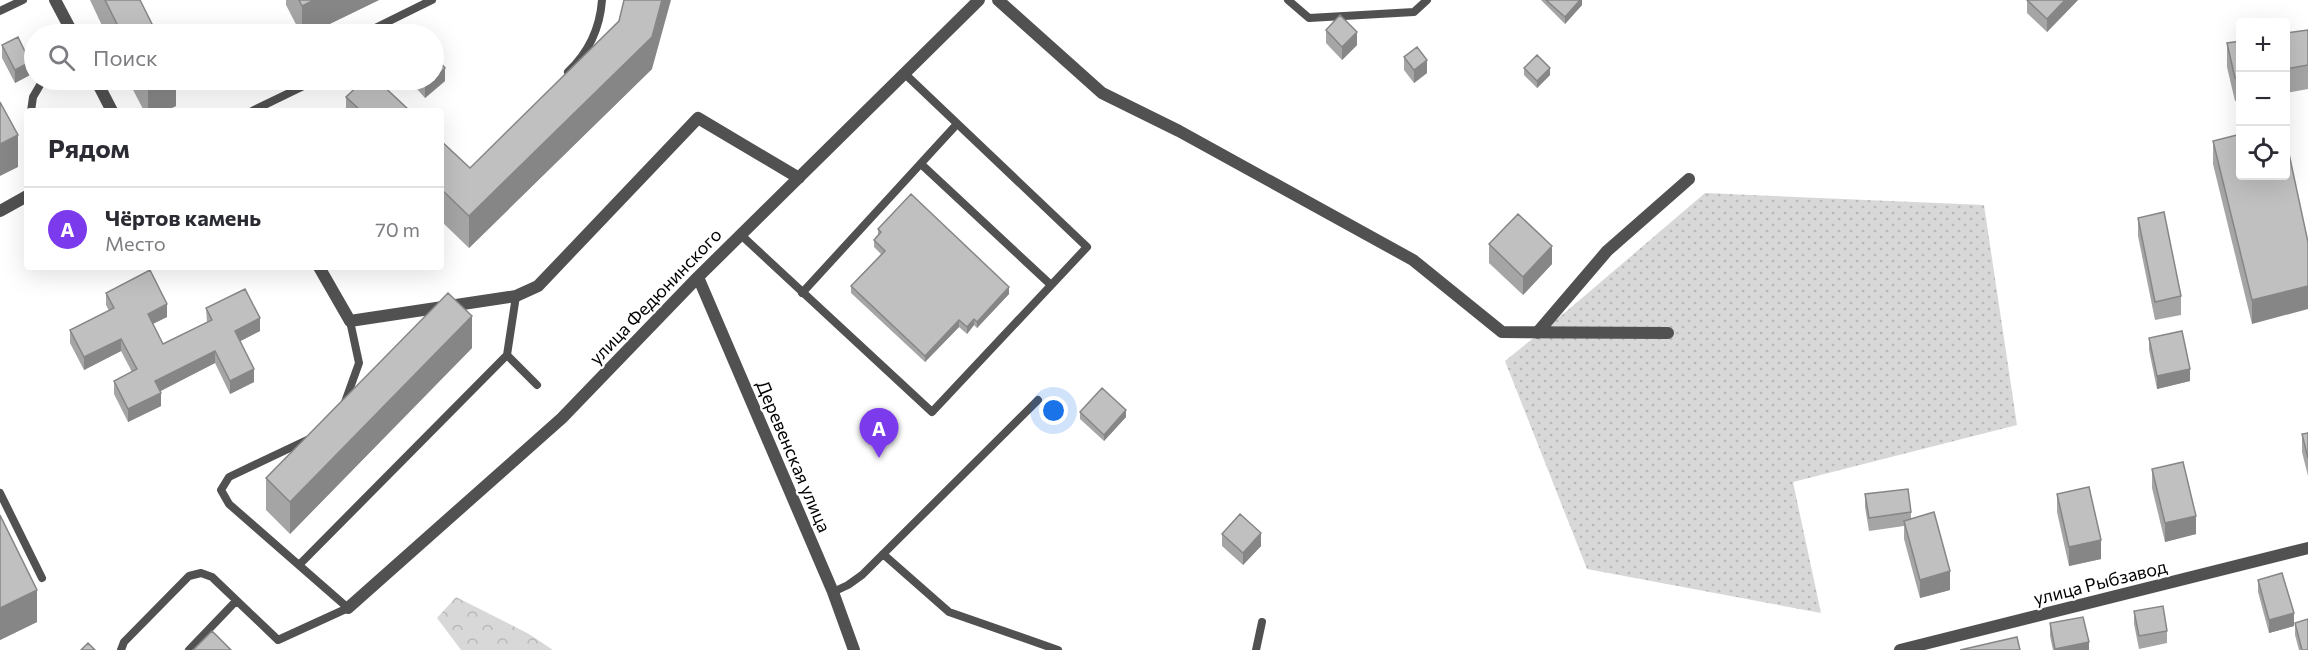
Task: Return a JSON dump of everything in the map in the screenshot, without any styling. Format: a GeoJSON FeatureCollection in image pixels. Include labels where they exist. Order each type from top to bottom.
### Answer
{"type":"FeatureCollection","features":[{"type":"Feature","properties":{"kind":"street"},"geometry":{"type":"LineString","coordinates":[[55,0],[68,24]]}},
{"type":"Feature","properties":{"kind":"street","name":"улица Федюнинского"},"geometry":{"type":"LineString","coordinates":[[348,608],[561,418],[698,277],[979,0]]}},
{"type":"Feature","properties":{"kind":"street"},"geometry":{"type":"LineString","coordinates":[[998,0],[1102,93],[1179,131],[1280,189],[1413,260],[1502,332],[1668,333]]}},
{"type":"Feature","properties":{"kind":"street"},"geometry":{"type":"LineString","coordinates":[[101,90],[110,108]]}},
{"type":"Feature","properties":{"kind":"street"},"geometry":{"type":"LineString","coordinates":[[321,270],[350,321],[516,296],[538,286],[698,118],[799,178]]}},
{"type":"Feature","properties":{"kind":"street"},"geometry":{"type":"LineString","coordinates":[[1537,333],[1607,251],[1689,179]]}},
{"type":"Feature","properties":{"kind":"street"},"geometry":{"type":"LineString","coordinates":[[0,211],[24,198]]}},
{"type":"Feature","properties":{"kind":"street","name":"Деревенская улица"},"geometry":{"type":"LineString","coordinates":[[698,277],[833,592],[854,650]]}},
{"type":"Feature","properties":{"kind":"street","name":"улица Рыбзавод"},"geometry":{"type":"LineString","coordinates":[[1900,650],[2308,548]]}},
{"type":"Feature","properties":{"kind":"lane"},"geometry":{"type":"LineString","coordinates":[[0,11],[22,0]]}},
{"type":"Feature","properties":{"kind":"lane"},"geometry":{"type":"LineString","coordinates":[[383,24],[432,0]]}},
{"type":"Feature","properties":{"kind":"lane"},"geometry":{"type":"LineString","coordinates":[[563,77],[593,40],[601,14],[602,0]]}},
{"type":"Feature","properties":{"kind":"lane"},"geometry":{"type":"LineString","coordinates":[[1288,0],[1309,18],[1414,12],[1426,0]]}},
{"type":"Feature","properties":{"kind":"lane"},"geometry":{"type":"LineString","coordinates":[[741,235],[932,412],[1087,247],[904,74]]}},
{"type":"Feature","properties":{"kind":"lane"},"geometry":{"type":"LineString","coordinates":[[32,108],[33,97],[37,90]]}},
{"type":"Feature","properties":{"kind":"lane"},"geometry":{"type":"LineString","coordinates":[[258,108],[295,90]]}},
{"type":"Feature","properties":{"kind":"lane"},"geometry":{"type":"LineString","coordinates":[[802,293],[957,124]]}},
{"type":"Feature","properties":{"kind":"lane"},"geometry":{"type":"LineString","coordinates":[[921,164],[1051,285]]}},
{"type":"Feature","properties":{"kind":"lane"},"geometry":{"type":"LineString","coordinates":[[299,565],[507,355],[516,296]]}},
{"type":"Feature","properties":{"kind":"lane"},"geometry":{"type":"LineString","coordinates":[[340,409],[347,400],[359,363],[350,321]]}},
{"type":"Feature","properties":{"kind":"lane"},"geometry":{"type":"LineString","coordinates":[[507,355],[537,385]]}},
{"type":"Feature","properties":{"kind":"lane"},"geometry":{"type":"LineString","coordinates":[[833,592],[862,575],[1038,400]]}},
{"type":"Feature","properties":{"kind":"lane"},"geometry":{"type":"LineString","coordinates":[[122,650],[124,642],[189,576],[201,573],[212,577],[278,640],[348,608],[229,504],[221,490],[229,477],[320,434]]}},
{"type":"Feature","properties":{"kind":"lane"},"geometry":{"type":"LineString","coordinates":[[0,493],[42,578]]}},
{"type":"Feature","properties":{"kind":"lane"},"geometry":{"type":"LineString","coordinates":[[883,554],[949,612],[1058,650]]}},
{"type":"Feature","properties":{"kind":"lane"},"geometry":{"type":"LineString","coordinates":[[189,650],[236,600]]}},
{"type":"Feature","properties":{"kind":"lane"},"geometry":{"type":"LineString","coordinates":[[1256,650],[1262,622]]}},
{"type":"Feature","properties":{"kind":"green space"},"geometry":{"type":"Polygon","coordinates":[[[1705,193],[1984,205],[2017,425],[1793,482],[1821,613],[1587,569],[1505,361],[1705,193]]]}},
{"type":"Feature","properties":{"kind":"green space"},"geometry":{"type":"Polygon","coordinates":[[[456,597],[529,634],[553,650],[461,650],[437,618],[456,597]]]}},
{"type":"Feature","properties":{"kind":"building"},"geometry":{"type":"Polygon","coordinates":[[[105,0],[140,0],[152,24],[117,24],[105,0]]]}},
{"type":"Feature","properties":{"kind":"building"},"geometry":{"type":"Polygon","coordinates":[[[299,0],[314,0],[302,6],[299,0]]]}},
{"type":"Feature","properties":{"kind":"building"},"geometry":{"type":"Polygon","coordinates":[[[624,0],[662,0],[652,37],[469,216],[444,192],[444,144],[470,168],[619,21],[624,0]]]}},
{"type":"Feature","properties":{"kind":"building"},"geometry":{"type":"Polygon","coordinates":[[[1546,0],[1580,0],[1565,17],[1546,0]]]}},
{"type":"Feature","properties":{"kind":"building"},"geometry":{"type":"Polygon","coordinates":[[[2027,0],[2065,0],[2047,19],[2027,0]]]}},
{"type":"Feature","properties":{"kind":"building"},"geometry":{"type":"Polygon","coordinates":[[[1340,15],[1357,32],[1342,47],[1326,30],[1340,15]]]}},
{"type":"Feature","properties":{"kind":"building"},"geometry":{"type":"Polygon","coordinates":[[[2308,30],[2308,65],[2290,68],[2290,32],[2308,30]]]}},
{"type":"Feature","properties":{"kind":"building"},"geometry":{"type":"Polygon","coordinates":[[[18,37],[24,50],[24,65],[15,70],[2,45],[18,37]]]}},
{"type":"Feature","properties":{"kind":"building"},"geometry":{"type":"Polygon","coordinates":[[[2236,42],[2236,78],[2235,78],[2227,43],[2236,42]]]}},
{"type":"Feature","properties":{"kind":"building"},"geometry":{"type":"Polygon","coordinates":[[[1417,47],[1427,60],[1414,70],[1404,57],[1417,47]]]}},
{"type":"Feature","properties":{"kind":"building"},"geometry":{"type":"Polygon","coordinates":[[[1537,55],[1550,68],[1537,81],[1524,68],[1537,55]]]}},
{"type":"Feature","properties":{"kind":"building"},"geometry":{"type":"Polygon","coordinates":[[[353,90],[388,90],[407,108],[358,108],[346,97],[353,90]]]}},
{"type":"Feature","properties":{"kind":"building"},"geometry":{"type":"Polygon","coordinates":[[[0,102],[18,135],[0,144],[0,102]]]}},
{"type":"Feature","properties":{"kind":"building"},"geometry":{"type":"Polygon","coordinates":[[[2236,135],[2236,180],[2290,180],[2290,159],[2308,242],[2308,286],[2252,300],[2213,141],[2236,135]]]}},
{"type":"Feature","properties":{"kind":"building"},"geometry":{"type":"Polygon","coordinates":[[[911,194],[1009,287],[977,322],[974,319],[967,327],[959,320],[925,356],[851,286],[885,251],[874,240],[881,232],[878,229],[911,194]]]}},
{"type":"Feature","properties":{"kind":"building"},"geometry":{"type":"Polygon","coordinates":[[[2164,212],[2181,296],[2155,302],[2138,218],[2164,212]]]}},
{"type":"Feature","properties":{"kind":"building"},"geometry":{"type":"Polygon","coordinates":[[[1518,214],[1552,246],[1523,277],[1489,244],[1518,214]]]}},
{"type":"Feature","properties":{"kind":"building"},"geometry":{"type":"Polygon","coordinates":[[[150,270],[167,304],[148,314],[163,344],[212,320],[206,308],[245,289],[260,318],[235,331],[254,369],[230,381],[215,351],[155,381],[161,393],[128,409],[114,381],[137,369],[121,339],[84,357],[70,330],[114,308],[106,293],[150,270]]]}},
{"type":"Feature","properties":{"kind":"building"},"geometry":{"type":"Polygon","coordinates":[[[448,293],[472,316],[290,502],[266,478],[448,293]]]}},
{"type":"Feature","properties":{"kind":"building"},"geometry":{"type":"Polygon","coordinates":[[[2182,331],[2190,369],[2157,376],[2149,338],[2182,331]]]}},
{"type":"Feature","properties":{"kind":"building"},"geometry":{"type":"Polygon","coordinates":[[[1102,388],[1126,410],[1104,435],[1080,412],[1102,388]]]}},
{"type":"Feature","properties":{"kind":"building"},"geometry":{"type":"Polygon","coordinates":[[[2308,433],[2308,458],[2302,434],[2308,433]]]}},
{"type":"Feature","properties":{"kind":"building"},"geometry":{"type":"Polygon","coordinates":[[[2183,462],[2196,516],[2165,523],[2152,469],[2183,462]]]}},
{"type":"Feature","properties":{"kind":"building"},"geometry":{"type":"Polygon","coordinates":[[[2089,487],[2101,540],[2069,547],[2057,494],[2089,487]]]}},
{"type":"Feature","properties":{"kind":"building"},"geometry":{"type":"Polygon","coordinates":[[[1908,489],[1911,512],[1869,518],[1865,494],[1908,489]]]}},
{"type":"Feature","properties":{"kind":"building"},"geometry":{"type":"Polygon","coordinates":[[[1934,512],[1950,571],[1920,580],[1904,521],[1934,512]]]}},
{"type":"Feature","properties":{"kind":"building"},"geometry":{"type":"Polygon","coordinates":[[[1240,514],[1261,533],[1243,553],[1222,534],[1240,514]]]}},
{"type":"Feature","properties":{"kind":"building"},"geometry":{"type":"Polygon","coordinates":[[[0,515],[37,590],[0,608],[0,515]]]}},
{"type":"Feature","properties":{"kind":"building"},"geometry":{"type":"Polygon","coordinates":[[[2282,573],[2294,613],[2269,620],[2258,580],[2282,573]]]}},
{"type":"Feature","properties":{"kind":"building"},"geometry":{"type":"Polygon","coordinates":[[[2163,606],[2167,631],[2139,636],[2134,611],[2163,606]]]}},
{"type":"Feature","properties":{"kind":"building"},"geometry":{"type":"Polygon","coordinates":[[[2083,617],[2089,642],[2055,649],[2050,623],[2083,617]]]}},
{"type":"Feature","properties":{"kind":"building"},"geometry":{"type":"Polygon","coordinates":[[[2308,619],[2308,650],[2302,650],[2295,623],[2308,619]]]}},
{"type":"Feature","properties":{"kind":"building"},"geometry":{"type":"Polygon","coordinates":[[[212,631],[231,650],[193,650],[212,631]]]}},
{"type":"Feature","properties":{"kind":"building"},"geometry":{"type":"Polygon","coordinates":[[[2017,637],[2020,650],[1960,650],[2017,637]]]}},
{"type":"Feature","properties":{"kind":"building"},"geometry":{"type":"Polygon","coordinates":[[[88,643],[95,650],[81,650],[88,643]]]}},
{"type":"Feature","properties":{"kind":"place","name":"Чёртов камень"},"geometry":{"type":"Point","coordinates":[879,458]}}]}
